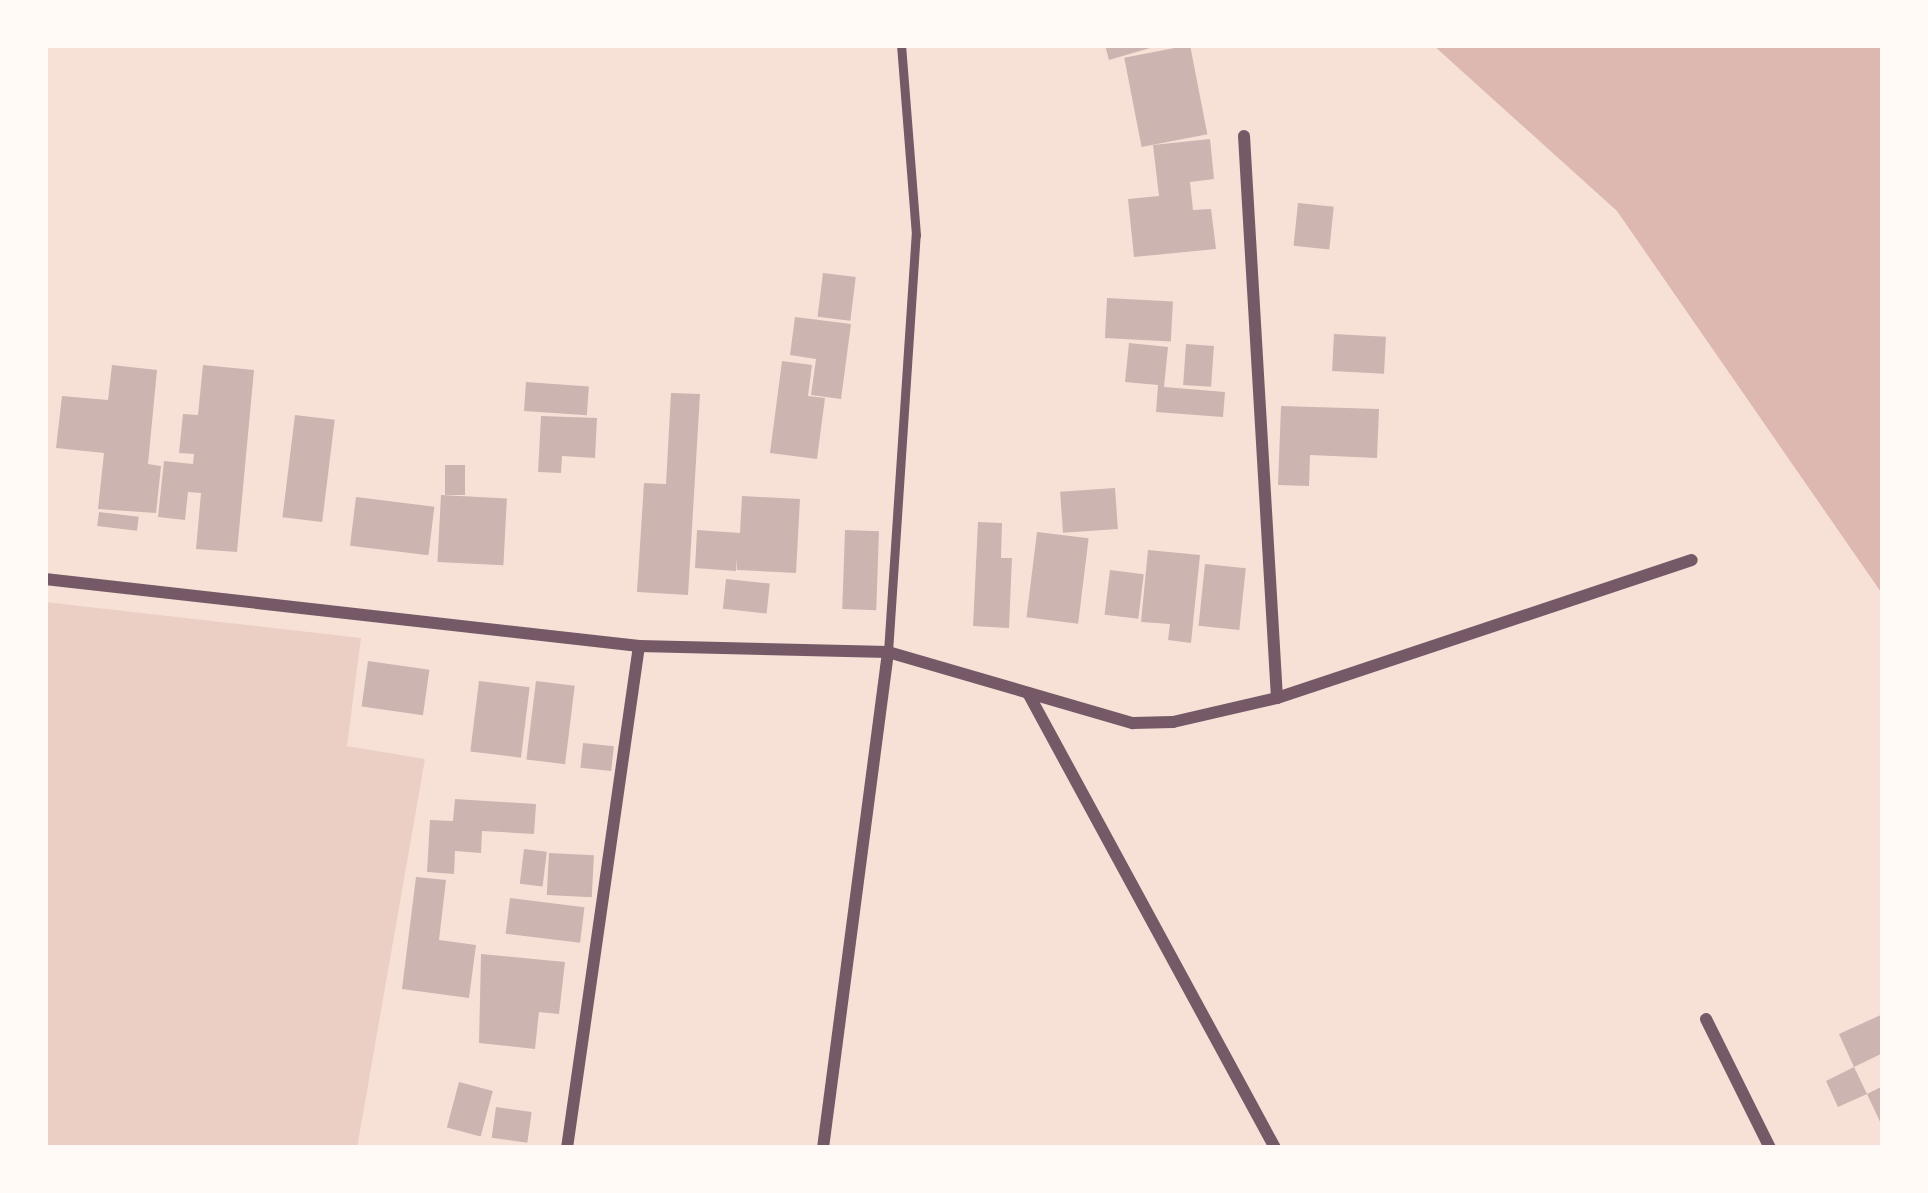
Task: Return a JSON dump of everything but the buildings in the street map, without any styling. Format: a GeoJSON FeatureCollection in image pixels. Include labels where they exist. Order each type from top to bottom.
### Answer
{"type":"FeatureCollection","features":[{"type":"Feature","properties":{"kind":"street"},"geometry":{"type":"LineString","coordinates":[[1244,136],[1277,698]]}},
{"type":"Feature","properties":{"kind":"street"},"geometry":{"type":"LineString","coordinates":[[45,578],[639,646],[888,652],[1133,723],[1173,722],[1277,698],[1692,560]]}},
{"type":"Feature","properties":{"kind":"street"},"geometry":{"type":"LineString","coordinates":[[567,1148],[639,646]]}},
{"type":"Feature","properties":{"kind":"street"},"geometry":{"type":"LineString","coordinates":[[823,1148],[888,652]]}},
{"type":"Feature","properties":{"kind":"street"},"geometry":{"type":"LineString","coordinates":[[1028,693],[1276,1148]]}},
{"type":"Feature","properties":{"kind":"street"},"geometry":{"type":"LineString","coordinates":[[1706,1019],[1770,1148]]}},
{"type":"Feature","properties":{"kind":"lane"},"geometry":{"type":"LineString","coordinates":[[888,652],[916,236],[901,45]]}},
{"type":"Feature","properties":{"kind":"shaded area"},"geometry":{"type":"Polygon","coordinates":[[[1433,45],[1883,45],[1883,595],[1617,211],[1433,45]]]}},
{"type":"Feature","properties":{"kind":"shaded area"},"geometry":{"type":"Polygon","coordinates":[[[45,602],[361,638],[347,746],[425,759],[357,1148],[45,1148],[45,602]]]}}]}
